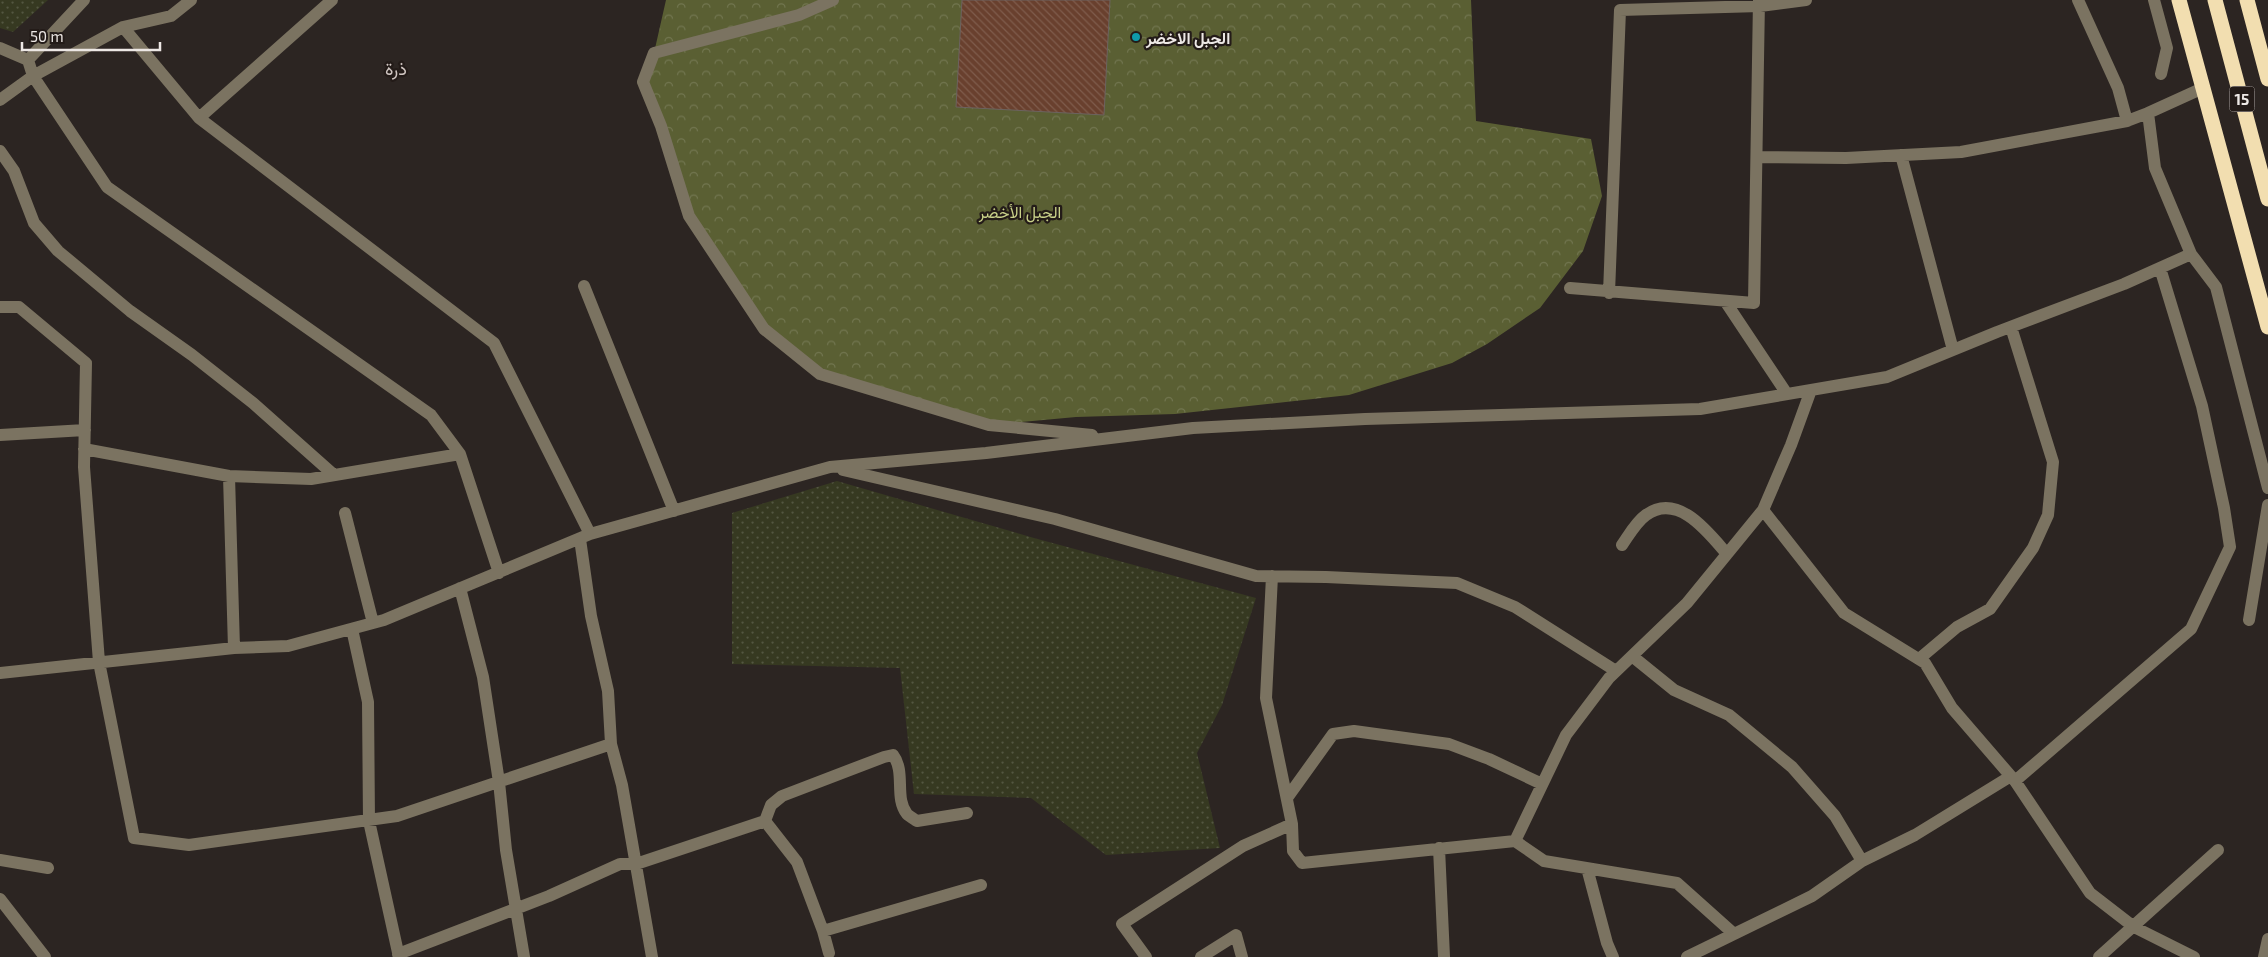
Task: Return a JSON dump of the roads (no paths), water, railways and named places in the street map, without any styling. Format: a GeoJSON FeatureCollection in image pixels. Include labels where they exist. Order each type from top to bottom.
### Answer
{"type":"FeatureCollection","features":[{"type":"Feature","properties":{"kind":"highway"},"geometry":{"type":"LineString","coordinates":[[2179,0],[2268,327]]}},
{"type":"Feature","properties":{"kind":"highway","name":"15"},"geometry":{"type":"LineString","coordinates":[[2215,0],[2268,199]]}},
{"type":"Feature","properties":{"kind":"highway","name":"15"},"geometry":{"type":"LineString","coordinates":[[2248,0],[2268,79]]}},
{"type":"Feature","properties":{"kind":"street"},"geometry":{"type":"LineString","coordinates":[[28,60],[84,0]]}},
{"type":"Feature","properties":{"kind":"street"},"geometry":{"type":"LineString","coordinates":[[0,100],[33,76],[123,26],[171,16],[191,0]]}},
{"type":"Feature","properties":{"kind":"street"},"geometry":{"type":"LineString","coordinates":[[199,118],[332,0]]}},
{"type":"Feature","properties":{"kind":"street"},"geometry":{"type":"LineString","coordinates":[[833,0],[799,15],[654,53],[643,82],[661,126],[689,216],[764,329],[820,374],[989,425],[1117,437]]}},
{"type":"Feature","properties":{"kind":"street"},"geometry":{"type":"LineString","coordinates":[[1609,293],[1620,10],[1806,0]]}},
{"type":"Feature","properties":{"kind":"street"},"geometry":{"type":"LineString","coordinates":[[2078,0],[2118,88],[2127,121]]}},
{"type":"Feature","properties":{"kind":"street"},"geometry":{"type":"LineString","coordinates":[[2154,0],[2167,48],[2161,74]]}},
{"type":"Feature","properties":{"kind":"street"},"geometry":{"type":"LineString","coordinates":[[1570,288],[1609,293],[1754,303],[1760,3]]}},
{"type":"Feature","properties":{"kind":"street"},"geometry":{"type":"LineString","coordinates":[[123,26],[199,118],[494,343],[585,536],[591,616],[608,690],[611,744],[622,784],[652,957]]}},
{"type":"Feature","properties":{"kind":"street"},"geometry":{"type":"LineString","coordinates":[[0,48],[28,60],[33,76],[107,187],[430,414],[460,454],[499,573]]}},
{"type":"Feature","properties":{"kind":"street"},"geometry":{"type":"LineString","coordinates":[[1757,157],[1846,158],[1961,152],[2127,121],[2203,88]]}},
{"type":"Feature","properties":{"kind":"street"},"geometry":{"type":"LineString","coordinates":[[2148,113],[2155,168],[2191,254],[2216,287],[2268,488]]}},
{"type":"Feature","properties":{"kind":"street"},"geometry":{"type":"LineString","coordinates":[[0,151],[14,171],[34,223],[58,251],[130,311],[192,355],[252,403],[334,475]]}},
{"type":"Feature","properties":{"kind":"street"},"geometry":{"type":"LineString","coordinates":[[1900,155],[1953,350]]}},
{"type":"Feature","properties":{"kind":"street"},"geometry":{"type":"LineString","coordinates":[[0,673],[234,648],[288,646],[373,624],[585,536],[830,467],[986,453],[1193,428],[1337,421],[1700,409],[1887,377],[2124,284],[2191,254]]}},
{"type":"Feature","properties":{"kind":"street"},"geometry":{"type":"LineString","coordinates":[[1688,957],[1705,953],[1734,934],[1812,896],[1862,861],[1915,835],[2013,779],[2191,629],[2230,547],[2224,508],[2202,406],[2160,268]]}},
{"type":"Feature","properties":{"kind":"street"},"geometry":{"type":"LineString","coordinates":[[584,286],[674,511]]}},
{"type":"Feature","properties":{"kind":"street"},"geometry":{"type":"LineString","coordinates":[[1725,301],[1787,394]]}},
{"type":"Feature","properties":{"kind":"street"},"geometry":{"type":"LineString","coordinates":[[0,307],[19,308],[86,363],[84,449],[99,662],[134,838],[189,845],[397,816],[611,744]]}},
{"type":"Feature","properties":{"kind":"street"},"geometry":{"type":"LineString","coordinates":[[1919,659],[1958,627],[1990,609],[2012,581],[2033,548],[2048,515],[2053,462],[2011,327]]}},
{"type":"Feature","properties":{"kind":"street"},"geometry":{"type":"LineString","coordinates":[[1515,841],[1566,735],[1616,671],[1687,604],[1763,510],[1792,446],[1811,390]]}},
{"type":"Feature","properties":{"kind":"street"},"geometry":{"type":"LineString","coordinates":[[0,435],[85,430]]}},
{"type":"Feature","properties":{"kind":"street"},"geometry":{"type":"LineString","coordinates":[[84,449],[229,476],[311,479],[460,454]]}},
{"type":"Feature","properties":{"kind":"street"},"geometry":{"type":"LineString","coordinates":[[830,467],[1055,519],[1256,576],[1457,583],[1515,607],[1616,671]]}},
{"type":"Feature","properties":{"kind":"street"},"geometry":{"type":"LineString","coordinates":[[229,476],[234,648]]}},
{"type":"Feature","properties":{"kind":"street"},"geometry":{"type":"LineString","coordinates":[[2249,620],[2268,505]]}},
{"type":"Feature","properties":{"kind":"street"},"geometry":{"type":"LineString","coordinates":[[1622,545],[1644,516],[1658,508],[1674,509],[1698,521],[1727,554]]}},
{"type":"Feature","properties":{"kind":"street"},"geometry":{"type":"LineString","coordinates":[[1763,510],[1844,613],[1925,663],[1952,708],[2013,779],[2090,893],[2134,927],[2194,957]]}},
{"type":"Feature","properties":{"kind":"street"},"geometry":{"type":"LineString","coordinates":[[346,513],[373,624]]}},
{"type":"Feature","properties":{"kind":"street"},"geometry":{"type":"LineString","coordinates":[[1272,576],[1266,698],[1292,824],[1293,851],[1302,863],[1515,841],[1544,861],[1677,883],[1734,934]]}},
{"type":"Feature","properties":{"kind":"street"},"geometry":{"type":"LineString","coordinates":[[460,588],[483,678],[499,782],[506,850],[524,957]]}},
{"type":"Feature","properties":{"kind":"street"},"geometry":{"type":"LineString","coordinates":[[352,629],[368,702],[369,821],[399,956],[620,864],[636,864],[765,821],[771,806],[782,796],[884,757],[893,755],[899,763],[902,801],[907,814],[917,821],[967,813]]}},
{"type":"Feature","properties":{"kind":"street"},"geometry":{"type":"LineString","coordinates":[[1632,656],[1674,690],[1729,715],[1792,767],[1834,816],[1862,861]]}},
{"type":"Feature","properties":{"kind":"street"},"geometry":{"type":"LineString","coordinates":[[1287,798],[1333,734],[1354,731],[1448,744],[1489,759],[1542,784]]}},
{"type":"Feature","properties":{"kind":"street"},"geometry":{"type":"LineString","coordinates":[[765,821],[797,862],[824,931],[829,953]]}},
{"type":"Feature","properties":{"kind":"street"},"geometry":{"type":"LineString","coordinates":[[1146,957],[1122,924],[1243,846],[1292,824]]}},
{"type":"Feature","properties":{"kind":"street"},"geometry":{"type":"LineString","coordinates":[[1439,848],[1444,957]]}},
{"type":"Feature","properties":{"kind":"street"},"geometry":{"type":"LineString","coordinates":[[2099,957],[2218,850]]}},
{"type":"Feature","properties":{"kind":"street"},"geometry":{"type":"LineString","coordinates":[[0,860],[48,868]]}},
{"type":"Feature","properties":{"kind":"street"},"geometry":{"type":"LineString","coordinates":[[1587,868],[1607,943],[1614,957]]}},
{"type":"Feature","properties":{"kind":"street"},"geometry":{"type":"LineString","coordinates":[[824,931],[981,885]]}},
{"type":"Feature","properties":{"kind":"street"},"geometry":{"type":"LineString","coordinates":[[0,899],[45,957]]}},
{"type":"Feature","properties":{"kind":"street"},"geometry":{"type":"LineString","coordinates":[[1201,957],[1236,935],[1242,957]]}},
{"type":"Feature","properties":{"kind":"street"},"geometry":{"type":"LineString","coordinates":[[2264,957],[2268,939]]}},
{"type":"Feature","properties":{"kind":"place","name":"الجبل الاخضر"},"geometry":{"type":"Point","coordinates":[1136,37]}},
{"type":"Feature","properties":{"kind":"district","name":"ذرة"},"geometry":{"type":"Point","coordinates":[396,68]}},
{"type":"Feature","properties":{"kind":"park label","name":"الجبل الأخضر"},"geometry":{"type":"Point","coordinates":[1020,211]}}]}
